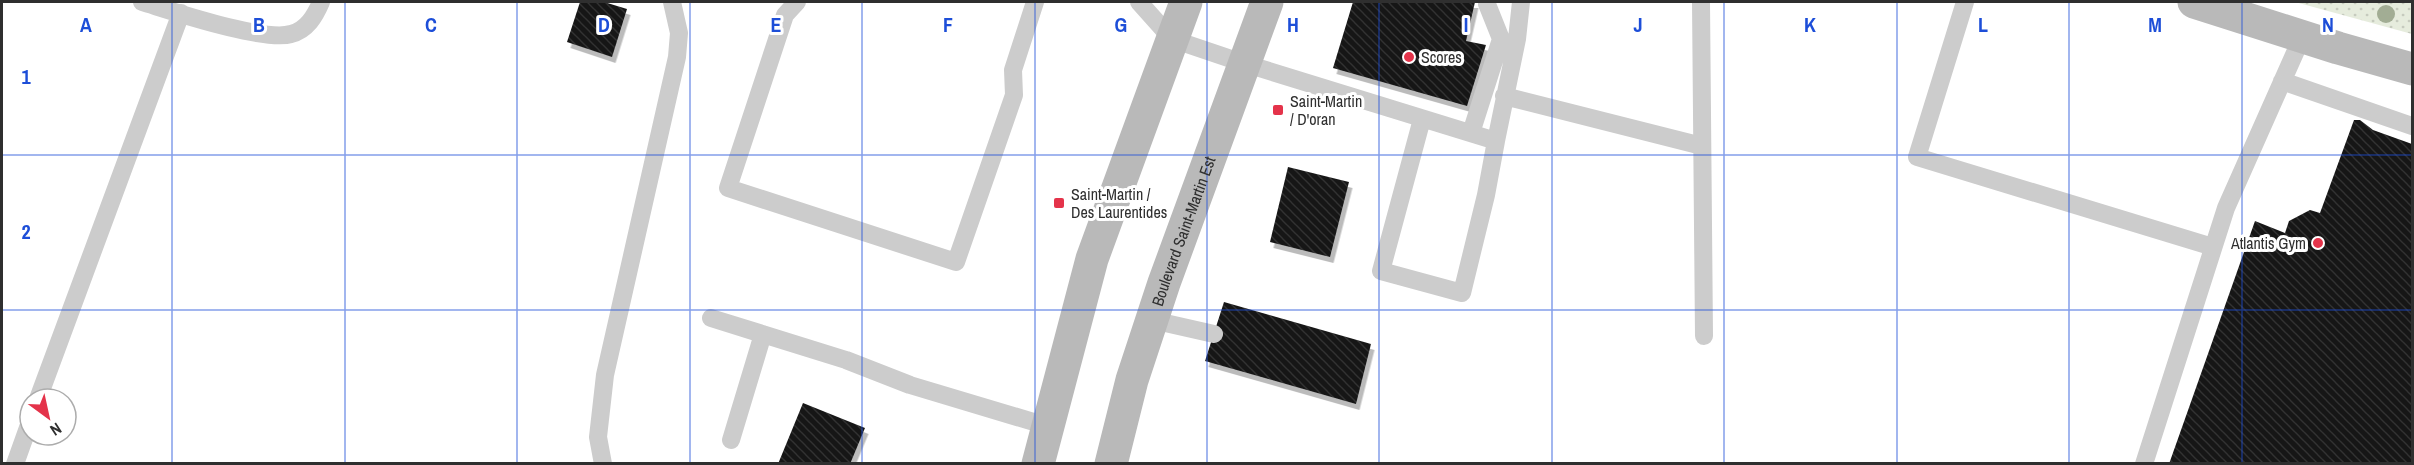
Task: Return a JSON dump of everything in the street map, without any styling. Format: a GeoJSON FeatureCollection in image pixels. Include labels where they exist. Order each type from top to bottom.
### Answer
{"type":"FeatureCollection","features":[{"type":"Feature","properties":{"kind":"main road"},"geometry":{"type":"LineString","coordinates":[[1038,464],[1092,259],[1186,2]]}},
{"type":"Feature","properties":{"kind":"main road","name":"Boulevard Saint-Martin Est"},"geometry":{"type":"LineString","coordinates":[[1111,464],[1132,380],[1152,320],[1243,63],[1267,2]]}},
{"type":"Feature","properties":{"kind":"main road"},"geometry":{"type":"LineString","coordinates":[[2194,2],[2412,69]]}},
{"type":"Feature","properties":{"kind":"lane"},"geometry":{"type":"LineString","coordinates":[[142,2],[240,29],[289,35],[309,23],[321,2]]}},
{"type":"Feature","properties":{"kind":"lane"},"geometry":{"type":"LineString","coordinates":[[603,464],[598,437],[604,375],[677,57],[680,33],[672,2]]}},
{"type":"Feature","properties":{"kind":"lane"},"geometry":{"type":"LineString","coordinates":[[796,2],[785,15],[728,188],[956,262],[1014,95],[1012,70],[1035,2]]}},
{"type":"Feature","properties":{"kind":"lane"},"geometry":{"type":"LineString","coordinates":[[1139,2],[1172,39],[1496,141]]}},
{"type":"Feature","properties":{"kind":"lane"},"geometry":{"type":"LineString","coordinates":[[1422,119],[1381,271],[1462,293],[1486,195],[1517,39],[1521,2]]}},
{"type":"Feature","properties":{"kind":"lane"},"geometry":{"type":"LineString","coordinates":[[1701,2],[1704,336]]}},
{"type":"Feature","properties":{"kind":"lane"},"geometry":{"type":"LineString","coordinates":[[1965,2],[1917,157],[2213,247]]}},
{"type":"Feature","properties":{"kind":"lane"},"geometry":{"type":"LineString","coordinates":[[1471,134],[1501,39],[1487,4]]}},
{"type":"Feature","properties":{"kind":"lane"},"geometry":{"type":"LineString","coordinates":[[42,387],[181,13]]}},
{"type":"Feature","properties":{"kind":"lane"},"geometry":{"type":"LineString","coordinates":[[2144,464],[2226,208],[2302,37]]}},
{"type":"Feature","properties":{"kind":"lane"},"geometry":{"type":"LineString","coordinates":[[2282,81],[2412,126]]}},
{"type":"Feature","properties":{"kind":"lane"},"geometry":{"type":"LineString","coordinates":[[1504,96],[1702,146]]}},
{"type":"Feature","properties":{"kind":"lane"},"geometry":{"type":"LineString","coordinates":[[711,318],[846,360],[910,385],[1047,426]]}},
{"type":"Feature","properties":{"kind":"lane"},"geometry":{"type":"LineString","coordinates":[[1152,320],[1214,334]]}},
{"type":"Feature","properties":{"kind":"lane"},"geometry":{"type":"LineString","coordinates":[[731,440],[763,334]]}},
{"type":"Feature","properties":{"kind":"lane"},"geometry":{"type":"LineString","coordinates":[[15,464],[21,447]]}},
{"type":"Feature","properties":{"kind":"green space"},"geometry":{"type":"Polygon","coordinates":[[[2295,2],[2412,2],[2412,34],[2295,2]]]}},
{"type":"Feature","properties":{"kind":"building"},"geometry":{"type":"Polygon","coordinates":[[[580,2],[604,2],[627,9],[612,57],[567,42],[580,2]]]}},
{"type":"Feature","properties":{"kind":"building","name":"Scores"},"geometry":{"type":"Polygon","coordinates":[[[1353,2],[1475,2],[1466,41],[1486,45],[1467,106],[1333,68],[1353,2]]]}},
{"type":"Feature","properties":{"kind":"building"},"geometry":{"type":"Polygon","coordinates":[[[2354,120],[2360,120],[2373,130],[2412,144],[2412,464],[2169,464],[2255,221],[2285,233],[2289,221],[2310,210],[2320,213],[2354,120]]]}},
{"type":"Feature","properties":{"kind":"building"},"geometry":{"type":"Polygon","coordinates":[[[1288,167],[1349,182],[1330,257],[1270,242],[1288,167]]]}},
{"type":"Feature","properties":{"kind":"building"},"geometry":{"type":"Polygon","coordinates":[[[1224,302],[1371,344],[1356,404],[1205,361],[1224,302]]]}},
{"type":"Feature","properties":{"kind":"building"},"geometry":{"type":"Polygon","coordinates":[[[803,403],[865,428],[850,464],[778,464],[803,403]]]}},
{"type":"Feature","properties":{"kind":"place","name":"Scores"},"geometry":{"type":"Point","coordinates":[1409,57]}},
{"type":"Feature","properties":{"kind":"place","name":"Saint-Martin / D'oran"},"geometry":{"type":"Point","coordinates":[1278,110]}},
{"type":"Feature","properties":{"kind":"place","name":"Saint-Martin / Des Laurentides"},"geometry":{"type":"Point","coordinates":[1059,203]}},
{"type":"Feature","properties":{"kind":"place","name":"Atlantis Gym"},"geometry":{"type":"Point","coordinates":[2318,243]}}]}
